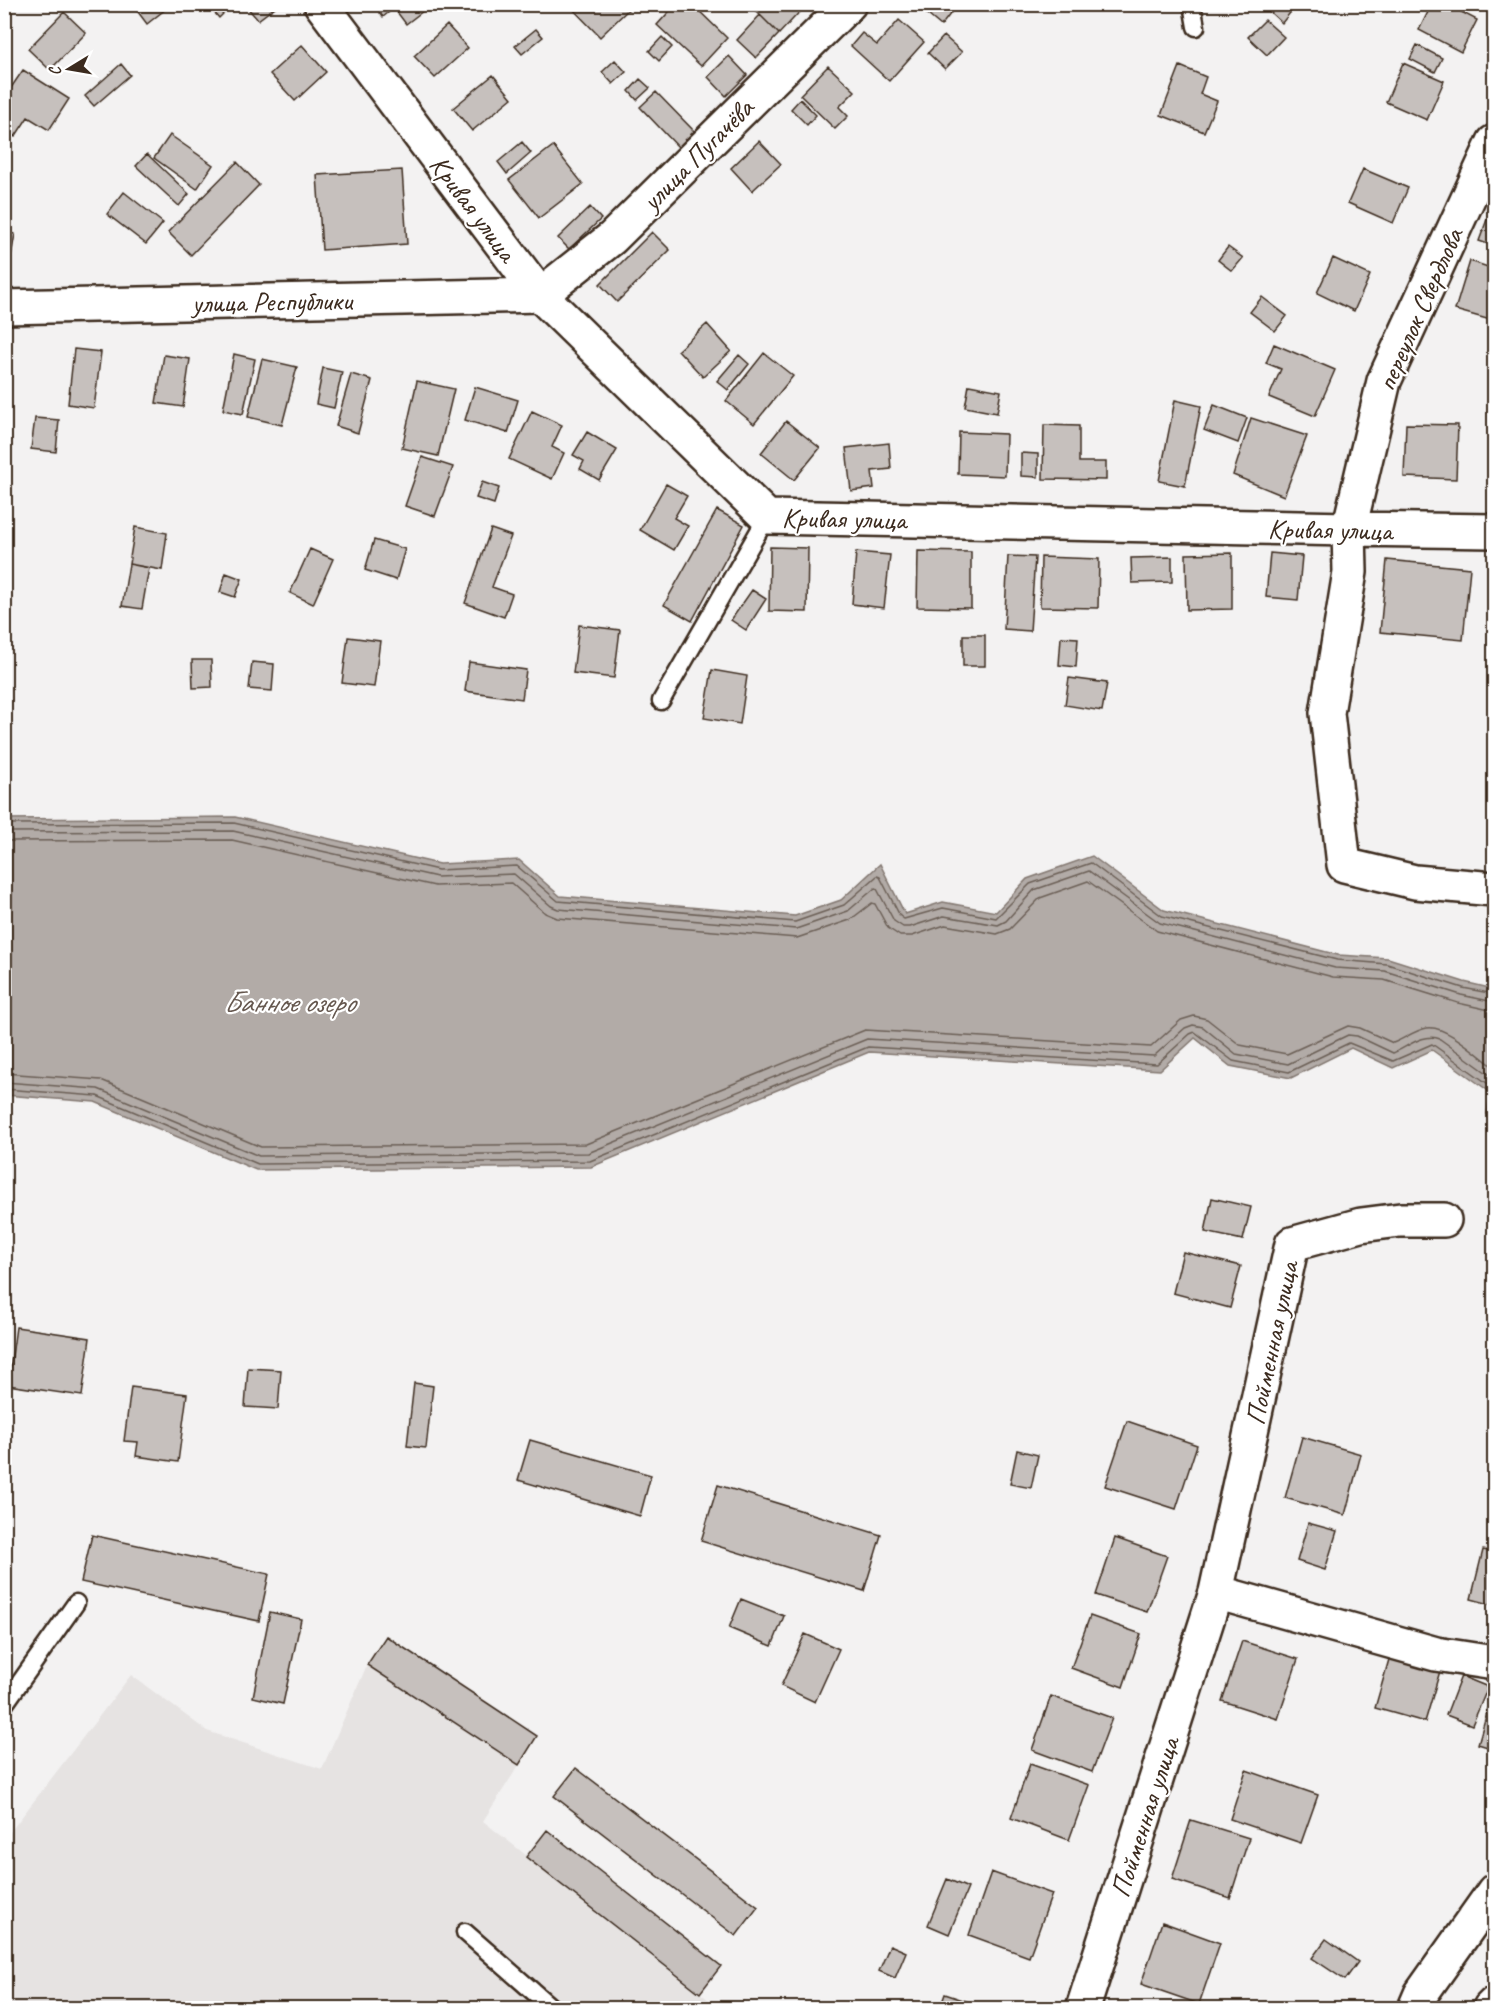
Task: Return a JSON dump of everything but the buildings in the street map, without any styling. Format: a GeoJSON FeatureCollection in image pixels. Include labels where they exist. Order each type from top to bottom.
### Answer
{"type":"FeatureCollection","features":[{"type":"Feature","properties":{"kind":"street","name":"Кривая улица"},"geometry":{"type":"LineString","coordinates":[[321,4],[540,295],[767,517],[1494,531]]}},
{"type":"Feature","properties":{"kind":"street","name":"улица Пугачёва"},"geometry":{"type":"LineString","coordinates":[[540,295],[612,238],[849,4]]}},
{"type":"Feature","properties":{"kind":"street","name":"переулок Свердлова"},"geometry":{"type":"LineString","coordinates":[[1494,142],[1384,381],[1349,530],[1350,572],[1327,713],[1344,865],[1415,882],[1494,890]]}},
{"type":"Feature","properties":{"kind":"street","name":"улица Республики"},"geometry":{"type":"LineString","coordinates":[[4,307],[540,295]]}},
{"type":"Feature","properties":{"kind":"street","name":"Пойменная улица"},"geometry":{"type":"LineString","coordinates":[[1083,2008],[1216,1592],[1292,1245],[1361,1224],[1400,1220],[1444,1220]]}},
{"type":"Feature","properties":{"kind":"street"},"geometry":{"type":"LineString","coordinates":[[1216,1592],[1436,1654],[1494,1664]]}},
{"type":"Feature","properties":{"kind":"street"},"geometry":{"type":"LineString","coordinates":[[1415,2008],[1421,1994],[1494,1891]]}},
{"type":"Feature","properties":{"kind":"street"},"geometry":{"type":"LineString","coordinates":[[1490,2008],[1494,2004]]}},
{"type":"Feature","properties":{"kind":"lane"},"geometry":{"type":"LineString","coordinates":[[1192,4],[1196,27]]}},
{"type":"Feature","properties":{"kind":"lane"},"geometry":{"type":"LineString","coordinates":[[660,701],[767,517]]}},
{"type":"Feature","properties":{"kind":"lane"},"geometry":{"type":"LineString","coordinates":[[4,1705],[76,1603]]}},
{"type":"Feature","properties":{"kind":"lane"},"geometry":{"type":"LineString","coordinates":[[465,1932],[552,2008]]}},
{"type":"Feature","properties":{"kind":"shaded area"},"geometry":{"type":"Polygon","coordinates":[[[367,1665],[519,1765],[483,1821],[719,2008],[5,2008],[4,1840],[131,1675],[207,1731],[322,1769],[367,1665]]]}},
{"type":"Feature","properties":{"kind":"water","name":"Банное озеро"},"geometry":{"type":"Polygon","coordinates":[[[235,817],[439,864],[519,860],[560,896],[795,916],[841,900],[880,864],[905,914],[943,902],[996,912],[1027,879],[1092,856],[1164,910],[1338,955],[1388,958],[1494,989],[1494,1114],[1487,1114],[1490,1092],[1432,1050],[1393,1068],[1351,1048],[1291,1078],[1230,1066],[1195,1038],[1160,1070],[869,1052],[591,1167],[256,1170],[95,1102],[5,1095],[5,819],[235,817]]]}}]}
